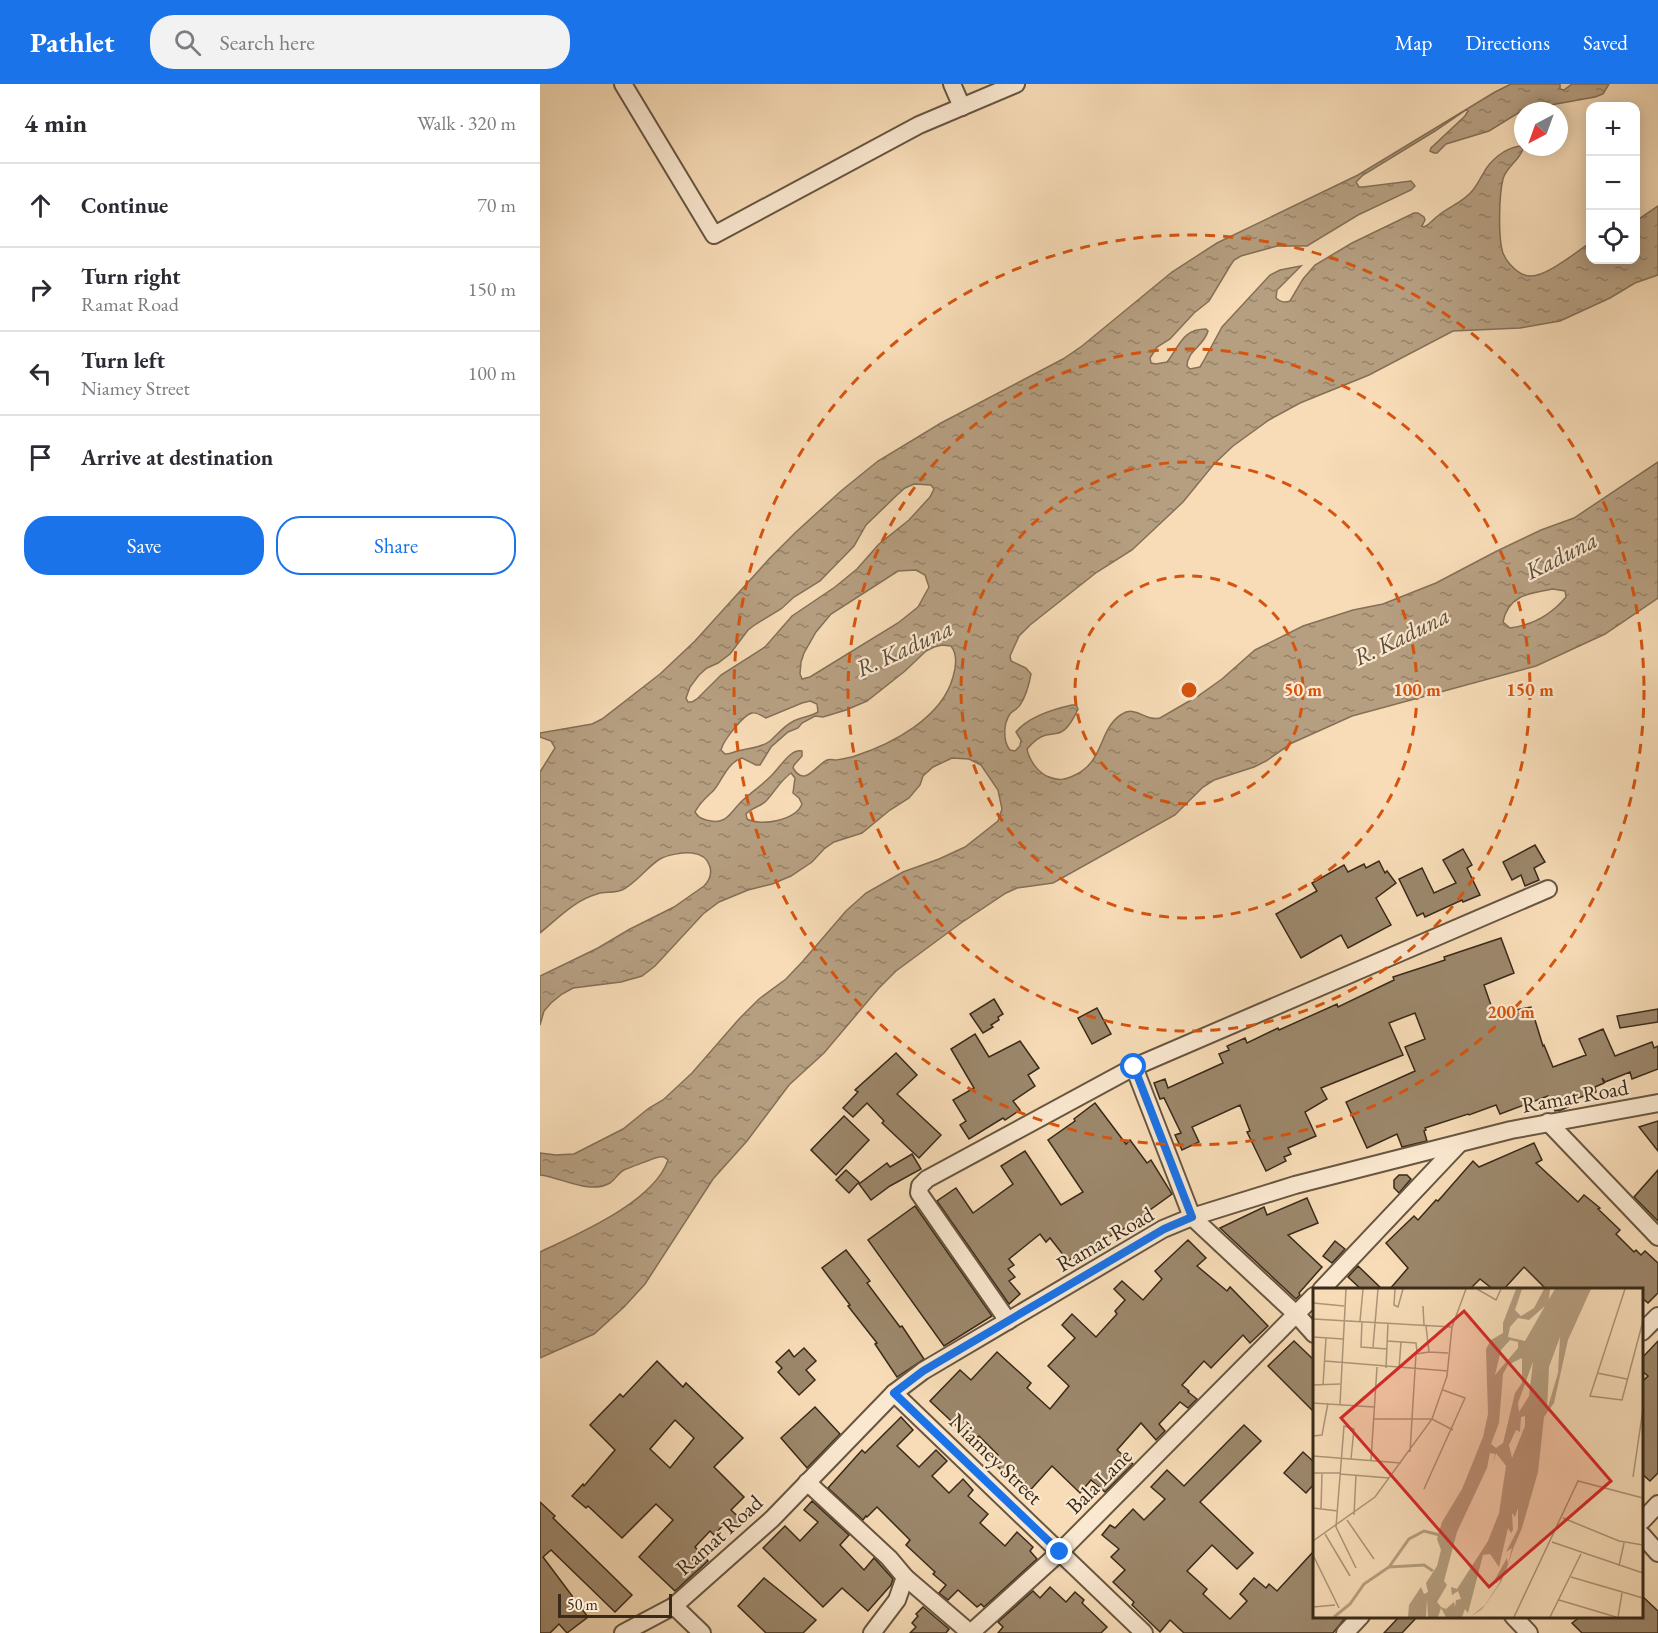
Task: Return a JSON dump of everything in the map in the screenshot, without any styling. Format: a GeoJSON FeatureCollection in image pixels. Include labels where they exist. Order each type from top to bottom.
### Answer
{"type":"FeatureCollection","features":[{"type":"Feature","properties":{"kind":"street"},"geometry":{"type":"LineString","coordinates":[[623,84],[714,235],[919,125],[1016,84]]}},
{"type":"Feature","properties":{"kind":"street"},"geometry":{"type":"LineString","coordinates":[[952,84],[962,107]]}},
{"type":"Feature","properties":{"kind":"street"},"geometry":{"type":"LineString","coordinates":[[1008,1322],[919,1193],[920,1186],[927,1179],[1134,1067],[1548,889]]}},
{"type":"Feature","properties":{"kind":"street"},"geometry":{"type":"LineString","coordinates":[[1134,1067],[1192,1217],[1297,1315],[1313,1333]]}},
{"type":"Feature","properties":{"kind":"street","name":"Ramat Road"},"geometry":{"type":"LineString","coordinates":[[623,1633],[674,1606],[772,1519],[894,1393],[923,1371],[1164,1229],[1192,1217],[1295,1185],[1548,1122],[1658,1103]]}},
{"type":"Feature","properties":{"kind":"street"},"geometry":{"type":"LineString","coordinates":[[1548,1122],[1658,1237]]}},
{"type":"Feature","properties":{"kind":"street"},"geometry":{"type":"LineString","coordinates":[[1323,1288],[1460,1143]]}},
{"type":"Feature","properties":{"kind":"street","name":"Bala Lane"},"geometry":{"type":"LineString","coordinates":[[807,1482],[889,1558],[905,1577],[967,1632],[974,1630],[1060,1552],[1313,1297]]}},
{"type":"Feature","properties":{"kind":"street"},"geometry":{"type":"LineString","coordinates":[[1643,1330],[1658,1316]]}},
{"type":"Feature","properties":{"kind":"street","name":"Niamey Street"},"geometry":{"type":"LineString","coordinates":[[894,1393],[1060,1552],[1137,1631]]}},
{"type":"Feature","properties":{"kind":"street"},"geometry":{"type":"LineString","coordinates":[[1643,1519],[1658,1504]]}},
{"type":"Feature","properties":{"kind":"street"},"geometry":{"type":"LineString","coordinates":[[1643,1537],[1658,1552]]}},
{"type":"Feature","properties":{"kind":"street"},"geometry":{"type":"LineString","coordinates":[[872,1633],[897,1600],[905,1577]]}},
{"type":"Feature","properties":{"kind":"street"},"geometry":{"type":"LineString","coordinates":[[674,1606],[702,1633]]}},
{"type":"Feature","properties":{"kind":"street"},"geometry":{"type":"LineString","coordinates":[[1345,1633],[1360,1618]]}},
{"type":"Feature","properties":{"kind":"street"},"geometry":{"type":"LineString","coordinates":[[1514,1618],[1529,1633]]}},
{"type":"Feature","properties":{"kind":"water"},"geometry":{"type":"Polygon","coordinates":[[[1511,84],[1560,84],[1560,89],[1564,90],[1572,84],[1609,84],[1603,94],[1595,97],[1567,102],[1514,102],[1514,116],[1489,131],[1446,144],[1437,153],[1430,151],[1465,116],[1468,111],[1466,110],[1363,175],[1356,182],[1359,187],[1363,187],[1411,181],[1415,186],[1411,190],[1358,215],[1307,246],[1277,246],[1234,260],[1209,301],[1194,313],[1170,339],[1157,347],[1150,358],[1151,363],[1167,362],[1187,335],[1206,329],[1208,331],[1206,336],[1190,356],[1187,366],[1190,369],[1200,367],[1222,327],[1270,275],[1280,270],[1301,266],[1277,290],[1276,298],[1284,302],[1290,301],[1303,279],[1315,265],[1352,243],[1414,213],[1424,217],[1422,226],[1426,226],[1469,194],[1490,164],[1498,156],[1514,148],[1514,156],[1520,156],[1503,179],[1500,205],[1501,246],[1510,265],[1522,274],[1537,275],[1544,273],[1586,246],[1586,264],[1640,264],[1640,218],[1658,206],[1658,275],[1635,283],[1610,298],[1560,321],[1520,328],[1453,331],[1369,375],[1300,403],[1269,420],[1233,446],[1214,464],[1183,502],[1132,550],[1097,572],[1019,636],[1010,656],[1011,661],[1026,668],[1031,674],[1022,702],[1010,714],[1005,728],[1005,738],[1010,750],[1015,751],[1020,746],[1021,740],[1016,732],[1027,722],[1050,711],[1076,705],[1077,712],[1064,730],[1040,737],[1027,749],[1035,766],[1045,775],[1059,779],[1071,777],[1092,762],[1114,720],[1122,714],[1131,711],[1150,718],[1160,718],[1222,679],[1255,650],[1303,626],[1353,610],[1383,604],[1436,583],[1541,530],[1574,518],[1658,462],[1658,598],[1605,634],[1536,666],[1352,716],[1292,743],[1254,767],[1214,780],[1203,787],[1175,815],[1053,883],[1017,888],[961,923],[896,971],[824,1053],[789,1085],[747,1141],[713,1179],[645,1284],[624,1307],[594,1334],[540,1358],[540,1252],[594,1226],[631,1203],[660,1175],[668,1160],[664,1157],[653,1159],[624,1170],[610,1183],[593,1187],[540,1175],[540,1153],[574,1154],[623,1129],[663,1100],[692,1073],[759,999],[786,979],[846,911],[866,893],[903,872],[965,847],[998,821],[1002,809],[998,790],[981,765],[969,759],[952,758],[933,767],[923,776],[920,785],[909,798],[862,833],[834,842],[812,862],[791,876],[719,902],[703,914],[655,966],[642,976],[621,982],[573,988],[551,1003],[544,1011],[540,1025],[540,976],[674,907],[704,886],[710,876],[710,866],[704,857],[698,854],[684,853],[663,858],[655,862],[624,889],[600,893],[581,901],[540,933],[540,772],[555,748],[551,741],[540,737],[540,733],[592,724],[602,719],[660,674],[695,641],[796,532],[878,461],[941,423],[1063,359],[1172,272],[1217,243],[1358,175],[1495,92],[1511,84]],[[914,484],[905,488],[866,525],[854,546],[820,581],[748,630],[730,654],[699,675],[690,687],[686,698],[688,702],[697,699],[721,675],[765,647],[792,616],[857,569],[879,544],[909,520],[930,497],[934,489],[931,485],[914,484]],[[916,570],[898,571],[831,614],[816,632],[804,653],[800,674],[802,679],[810,677],[898,623],[918,607],[929,587],[925,575],[916,570]],[[1553,589],[1521,597],[1510,606],[1503,622],[1510,628],[1519,627],[1548,614],[1566,597],[1565,591],[1553,589]],[[951,646],[934,647],[926,651],[867,701],[823,717],[815,716],[788,732],[771,747],[760,765],[742,758],[737,760],[699,805],[696,814],[706,820],[723,820],[771,776],[787,757],[796,752],[802,751],[802,756],[793,768],[797,774],[806,776],[827,760],[848,758],[869,751],[914,727],[938,705],[947,692],[955,669],[956,657],[951,646]],[[810,701],[766,718],[756,713],[748,715],[734,729],[721,750],[727,754],[763,745],[792,722],[818,712],[817,704],[810,701]],[[791,773],[765,802],[746,814],[747,819],[769,822],[786,818],[798,810],[802,804],[793,793],[795,778],[791,773]]]}},
{"type":"Feature","properties":{"kind":"building"},"geometry":{"type":"Polygon","coordinates":[[[1535,845],[1545,862],[1534,868],[1539,880],[1525,886],[1521,875],[1512,880],[1503,862],[1535,845]]]}},
{"type":"Feature","properties":{"kind":"building"},"geometry":{"type":"Polygon","coordinates":[[[1463,849],[1472,865],[1467,868],[1480,895],[1463,902],[1462,900],[1425,917],[1423,913],[1417,916],[1399,879],[1422,868],[1434,893],[1456,883],[1443,860],[1463,849]]]}},
{"type":"Feature","properties":{"kind":"building"},"geometry":{"type":"Polygon","coordinates":[[[1379,861],[1385,873],[1387,871],[1396,883],[1376,898],[1391,925],[1348,948],[1341,935],[1301,958],[1276,914],[1317,891],[1312,883],[1344,865],[1348,872],[1364,864],[1366,868],[1379,861]]]}},
{"type":"Feature","properties":{"kind":"building"},"geometry":{"type":"Polygon","coordinates":[[[1501,938],[1514,973],[1484,985],[1494,1014],[1531,1007],[1543,1046],[1553,1067],[1586,1055],[1579,1039],[1603,1029],[1615,1056],[1652,1042],[1654,1048],[1658,1046],[1658,1069],[1632,1079],[1630,1072],[1605,1082],[1602,1078],[1604,1083],[1595,1087],[1596,1092],[1566,1102],[1568,1107],[1561,1110],[1555,1111],[1548,1096],[1500,1114],[1496,1105],[1425,1128],[1427,1141],[1402,1147],[1397,1134],[1367,1148],[1346,1102],[1415,1071],[1405,1047],[1425,1039],[1415,1013],[1389,1023],[1403,1055],[1321,1088],[1327,1099],[1305,1112],[1316,1136],[1288,1148],[1291,1154],[1284,1157],[1286,1161],[1266,1171],[1247,1132],[1250,1131],[1240,1105],[1192,1127],[1199,1142],[1182,1150],[1175,1135],[1181,1133],[1164,1098],[1160,1099],[1154,1083],[1165,1079],[1168,1088],[1223,1063],[1219,1054],[1229,1050],[1227,1046],[1245,1038],[1247,1043],[1337,1004],[1338,1007],[1394,980],[1393,977],[1501,938]]]}},
{"type":"Feature","properties":{"kind":"building"},"geometry":{"type":"Polygon","coordinates":[[[994,999],[1003,1014],[991,1025],[993,1027],[983,1033],[970,1014],[994,999]]]}},
{"type":"Feature","properties":{"kind":"building"},"geometry":{"type":"Polygon","coordinates":[[[1097,1008],[1111,1034],[1092,1044],[1078,1018],[1097,1008]]]}},
{"type":"Feature","properties":{"kind":"building"},"geometry":{"type":"Polygon","coordinates":[[[1658,1009],[1658,1022],[1620,1028],[1617,1016],[1658,1009]]]}},
{"type":"Feature","properties":{"kind":"building"},"geometry":{"type":"Polygon","coordinates":[[[975,1034],[989,1057],[1020,1041],[1039,1068],[1028,1075],[1035,1086],[1013,1101],[1020,1110],[969,1139],[960,1125],[966,1121],[953,1100],[974,1088],[951,1049],[975,1034]]]}},
{"type":"Feature","properties":{"kind":"building"},"geometry":{"type":"Polygon","coordinates":[[[896,1053],[917,1075],[897,1094],[941,1135],[919,1158],[882,1123],[884,1121],[867,1103],[853,1117],[843,1108],[858,1092],[855,1090],[896,1053]]]}},
{"type":"Feature","properties":{"kind":"building"},"geometry":{"type":"Polygon","coordinates":[[[1095,1103],[1126,1144],[1130,1140],[1147,1163],[1151,1160],[1172,1194],[1122,1230],[1094,1247],[1091,1243],[1068,1261],[1050,1238],[1046,1242],[1040,1234],[1009,1259],[1014,1265],[1008,1269],[1015,1277],[1009,1281],[1020,1294],[1009,1304],[937,1201],[956,1188],[973,1213],[1013,1184],[1001,1166],[1025,1151],[1061,1205],[1083,1192],[1048,1140],[1095,1103]]]}},
{"type":"Feature","properties":{"kind":"building"},"geometry":{"type":"Polygon","coordinates":[[[844,1116],[869,1140],[836,1175],[811,1150],[844,1116]]]}},
{"type":"Feature","properties":{"kind":"building"},"geometry":{"type":"Polygon","coordinates":[[[1658,1121],[1658,1151],[1639,1127],[1658,1121]]]}},
{"type":"Feature","properties":{"kind":"building"},"geometry":{"type":"Polygon","coordinates":[[[1534,1143],[1542,1160],[1536,1163],[1578,1202],[1584,1195],[1600,1208],[1598,1209],[1620,1230],[1616,1234],[1634,1252],[1636,1250],[1641,1255],[1645,1251],[1658,1263],[1658,1293],[1648,1303],[1643,1299],[1643,1288],[1545,1288],[1524,1267],[1505,1288],[1491,1288],[1480,1279],[1471,1288],[1391,1288],[1408,1268],[1386,1243],[1414,1216],[1418,1220],[1473,1161],[1479,1167],[1534,1143]]]}},
{"type":"Feature","properties":{"kind":"building"},"geometry":{"type":"Polygon","coordinates":[[[912,1154],[921,1169],[890,1186],[871,1200],[859,1184],[887,1163],[890,1167],[912,1154]]]}},
{"type":"Feature","properties":{"kind":"building"},"geometry":{"type":"Polygon","coordinates":[[[846,1170],[859,1182],[849,1193],[836,1180],[846,1170]]]}},
{"type":"Feature","properties":{"kind":"building"},"geometry":{"type":"Polygon","coordinates":[[[1658,1170],[1658,1221],[1634,1197],[1658,1170]]]}},
{"type":"Feature","properties":{"kind":"building"},"geometry":{"type":"Polygon","coordinates":[[[1399,1175],[1407,1175],[1411,1179],[1399,1193],[1394,1188],[1394,1180],[1399,1175]]]}},
{"type":"Feature","properties":{"kind":"building"},"geometry":{"type":"Polygon","coordinates":[[[1307,1198],[1318,1223],[1288,1235],[1322,1267],[1296,1299],[1220,1228],[1264,1207],[1267,1215],[1307,1198]]]}},
{"type":"Feature","properties":{"kind":"building"},"geometry":{"type":"Polygon","coordinates":[[[915,1206],[992,1316],[944,1346],[868,1240],[915,1206]]]}},
{"type":"Feature","properties":{"kind":"building"},"geometry":{"type":"Polygon","coordinates":[[[1188,1240],[1206,1258],[1197,1266],[1227,1291],[1230,1287],[1268,1326],[1250,1343],[1243,1335],[1211,1368],[1204,1361],[1182,1385],[1197,1399],[1188,1408],[1180,1402],[1159,1424],[1165,1431],[1156,1440],[1141,1423],[1117,1450],[1133,1464],[1105,1492],[1091,1480],[1080,1493],[1052,1466],[1025,1496],[1004,1477],[1006,1475],[992,1461],[998,1455],[979,1436],[972,1443],[930,1401],[960,1370],[971,1380],[997,1352],[1031,1383],[1027,1388],[1050,1409],[1069,1386],[1048,1366],[1075,1338],[1062,1325],[1072,1314],[1096,1337],[1117,1314],[1115,1311],[1125,1300],[1114,1289],[1122,1281],[1143,1300],[1162,1279],[1155,1271],[1188,1240]]]}},
{"type":"Feature","properties":{"kind":"building"},"geometry":{"type":"Polygon","coordinates":[[[1335,1241],[1345,1249],[1332,1263],[1323,1256],[1335,1241]]]}},
{"type":"Feature","properties":{"kind":"building"},"geometry":{"type":"Polygon","coordinates":[[[846,1250],[870,1281],[867,1283],[900,1327],[902,1326],[924,1359],[897,1377],[875,1344],[877,1343],[822,1268],[846,1250]]]}},
{"type":"Feature","properties":{"kind":"building"},"geometry":{"type":"Polygon","coordinates":[[[1358,1266],[1381,1288],[1360,1288],[1348,1277],[1358,1266]]]}},
{"type":"Feature","properties":{"kind":"building"},"geometry":{"type":"Polygon","coordinates":[[[1294,1341],[1313,1359],[1313,1411],[1268,1366],[1294,1341]]]}},
{"type":"Feature","properties":{"kind":"building"},"geometry":{"type":"Polygon","coordinates":[[[1658,1341],[1658,1473],[1650,1481],[1643,1475],[1643,1381],[1648,1376],[1643,1372],[1643,1357],[1658,1341]]]}},
{"type":"Feature","properties":{"kind":"building"},"geometry":{"type":"Polygon","coordinates":[[[804,1348],[816,1361],[806,1370],[815,1380],[799,1395],[778,1372],[782,1368],[776,1362],[789,1350],[794,1357],[804,1348]]]}},
{"type":"Feature","properties":{"kind":"building"},"geometry":{"type":"Polygon","coordinates":[[[657,1361],[683,1387],[686,1383],[743,1438],[714,1467],[744,1497],[731,1510],[743,1521],[734,1530],[726,1522],[714,1535],[710,1531],[695,1547],[708,1561],[675,1591],[639,1557],[673,1520],[656,1504],[622,1538],[588,1506],[586,1508],[572,1496],[583,1484],[584,1486],[615,1450],[590,1425],[620,1394],[623,1397],[657,1361]],[[675,1420],[650,1449],[670,1468],[694,1438],[675,1420]]]}},
{"type":"Feature","properties":{"kind":"building"},"geometry":{"type":"Polygon","coordinates":[[[815,1407],[840,1434],[807,1468],[781,1438],[815,1407]]]}},
{"type":"Feature","properties":{"kind":"building"},"geometry":{"type":"Polygon","coordinates":[[[901,1417],[913,1430],[897,1446],[919,1467],[936,1450],[947,1461],[932,1476],[949,1493],[963,1479],[973,1490],[968,1496],[988,1514],[980,1523],[1005,1546],[1017,1532],[1033,1547],[1030,1551],[1037,1559],[984,1607],[981,1604],[977,1607],[958,1590],[948,1600],[939,1593],[946,1585],[906,1545],[910,1540],[877,1507],[863,1520],[828,1488],[862,1450],[865,1453],[901,1417]]]}},
{"type":"Feature","properties":{"kind":"building"},"geometry":{"type":"Polygon","coordinates":[[[1244,1425],[1261,1441],[1200,1502],[1253,1553],[1237,1569],[1212,1545],[1187,1571],[1207,1589],[1203,1594],[1230,1619],[1247,1601],[1240,1594],[1254,1578],[1266,1588],[1269,1584],[1277,1591],[1313,1552],[1313,1618],[1345,1618],[1333,1633],[1184,1633],[1170,1620],[1160,1632],[1132,1605],[1134,1602],[1113,1582],[1125,1570],[1111,1557],[1119,1549],[1102,1535],[1110,1525],[1115,1528],[1133,1509],[1144,1520],[1165,1499],[1151,1487],[1167,1470],[1184,1486],[1244,1425]]]}},
{"type":"Feature","properties":{"kind":"building"},"geometry":{"type":"Polygon","coordinates":[[[1303,1452],[1313,1461],[1313,1485],[1306,1493],[1284,1473],[1303,1452]]]}},
{"type":"Feature","properties":{"kind":"building"},"geometry":{"type":"Polygon","coordinates":[[[812,1501],[849,1535],[840,1545],[864,1570],[874,1558],[893,1579],[891,1585],[868,1611],[842,1588],[823,1607],[763,1548],[785,1526],[800,1541],[818,1522],[804,1510],[812,1501]]]}},
{"type":"Feature","properties":{"kind":"building"},"geometry":{"type":"Polygon","coordinates":[[[540,1502],[555,1516],[553,1518],[632,1595],[615,1612],[551,1550],[543,1557],[588,1617],[567,1633],[559,1624],[550,1633],[540,1633],[540,1502]]]}},
{"type":"Feature","properties":{"kind":"building"},"geometry":{"type":"Polygon","coordinates":[[[764,1578],[816,1620],[803,1633],[766,1633],[738,1606],[764,1578]]]}},
{"type":"Feature","properties":{"kind":"building"},"geometry":{"type":"Polygon","coordinates":[[[1050,1587],[1066,1602],[1075,1592],[1084,1600],[1082,1603],[1107,1627],[1101,1633],[998,1633],[1003,1627],[998,1622],[1033,1591],[1040,1598],[1050,1587]]]}},
{"type":"Feature","properties":{"kind":"building"},"geometry":{"type":"Polygon","coordinates":[[[1643,1597],[1658,1611],[1658,1633],[1582,1633],[1572,1623],[1579,1618],[1643,1618],[1643,1597]]]}},
{"type":"Feature","properties":{"kind":"building"},"geometry":{"type":"Polygon","coordinates":[[[923,1607],[949,1629],[946,1633],[910,1633],[916,1627],[912,1623],[918,1616],[916,1614],[923,1607]]]}},
{"type":"Feature","properties":{"kind":"building"},"geometry":{"type":"Polygon","coordinates":[[[1398,1618],[1416,1618],[1402,1633],[1384,1633],[1398,1618]]]}},
{"type":"Feature","properties":{"kind":"route"},"geometry":{"type":"LineString","coordinates":[[1060,1552],[894,1393],[923,1371],[1164,1229],[1192,1217],[1134,1067]]}},
{"type":"Feature","properties":{"kind":"water label","name":"Kaduna"},"geometry":{"type":"Point","coordinates":[1561,555]}},
{"type":"Feature","properties":{"kind":"water label","name":"R. Kaduna"},"geometry":{"type":"Point","coordinates":[1401,636]}},
{"type":"Feature","properties":{"kind":"water label","name":"R. Kaduna"},"geometry":{"type":"Point","coordinates":[904,648]}}]}
